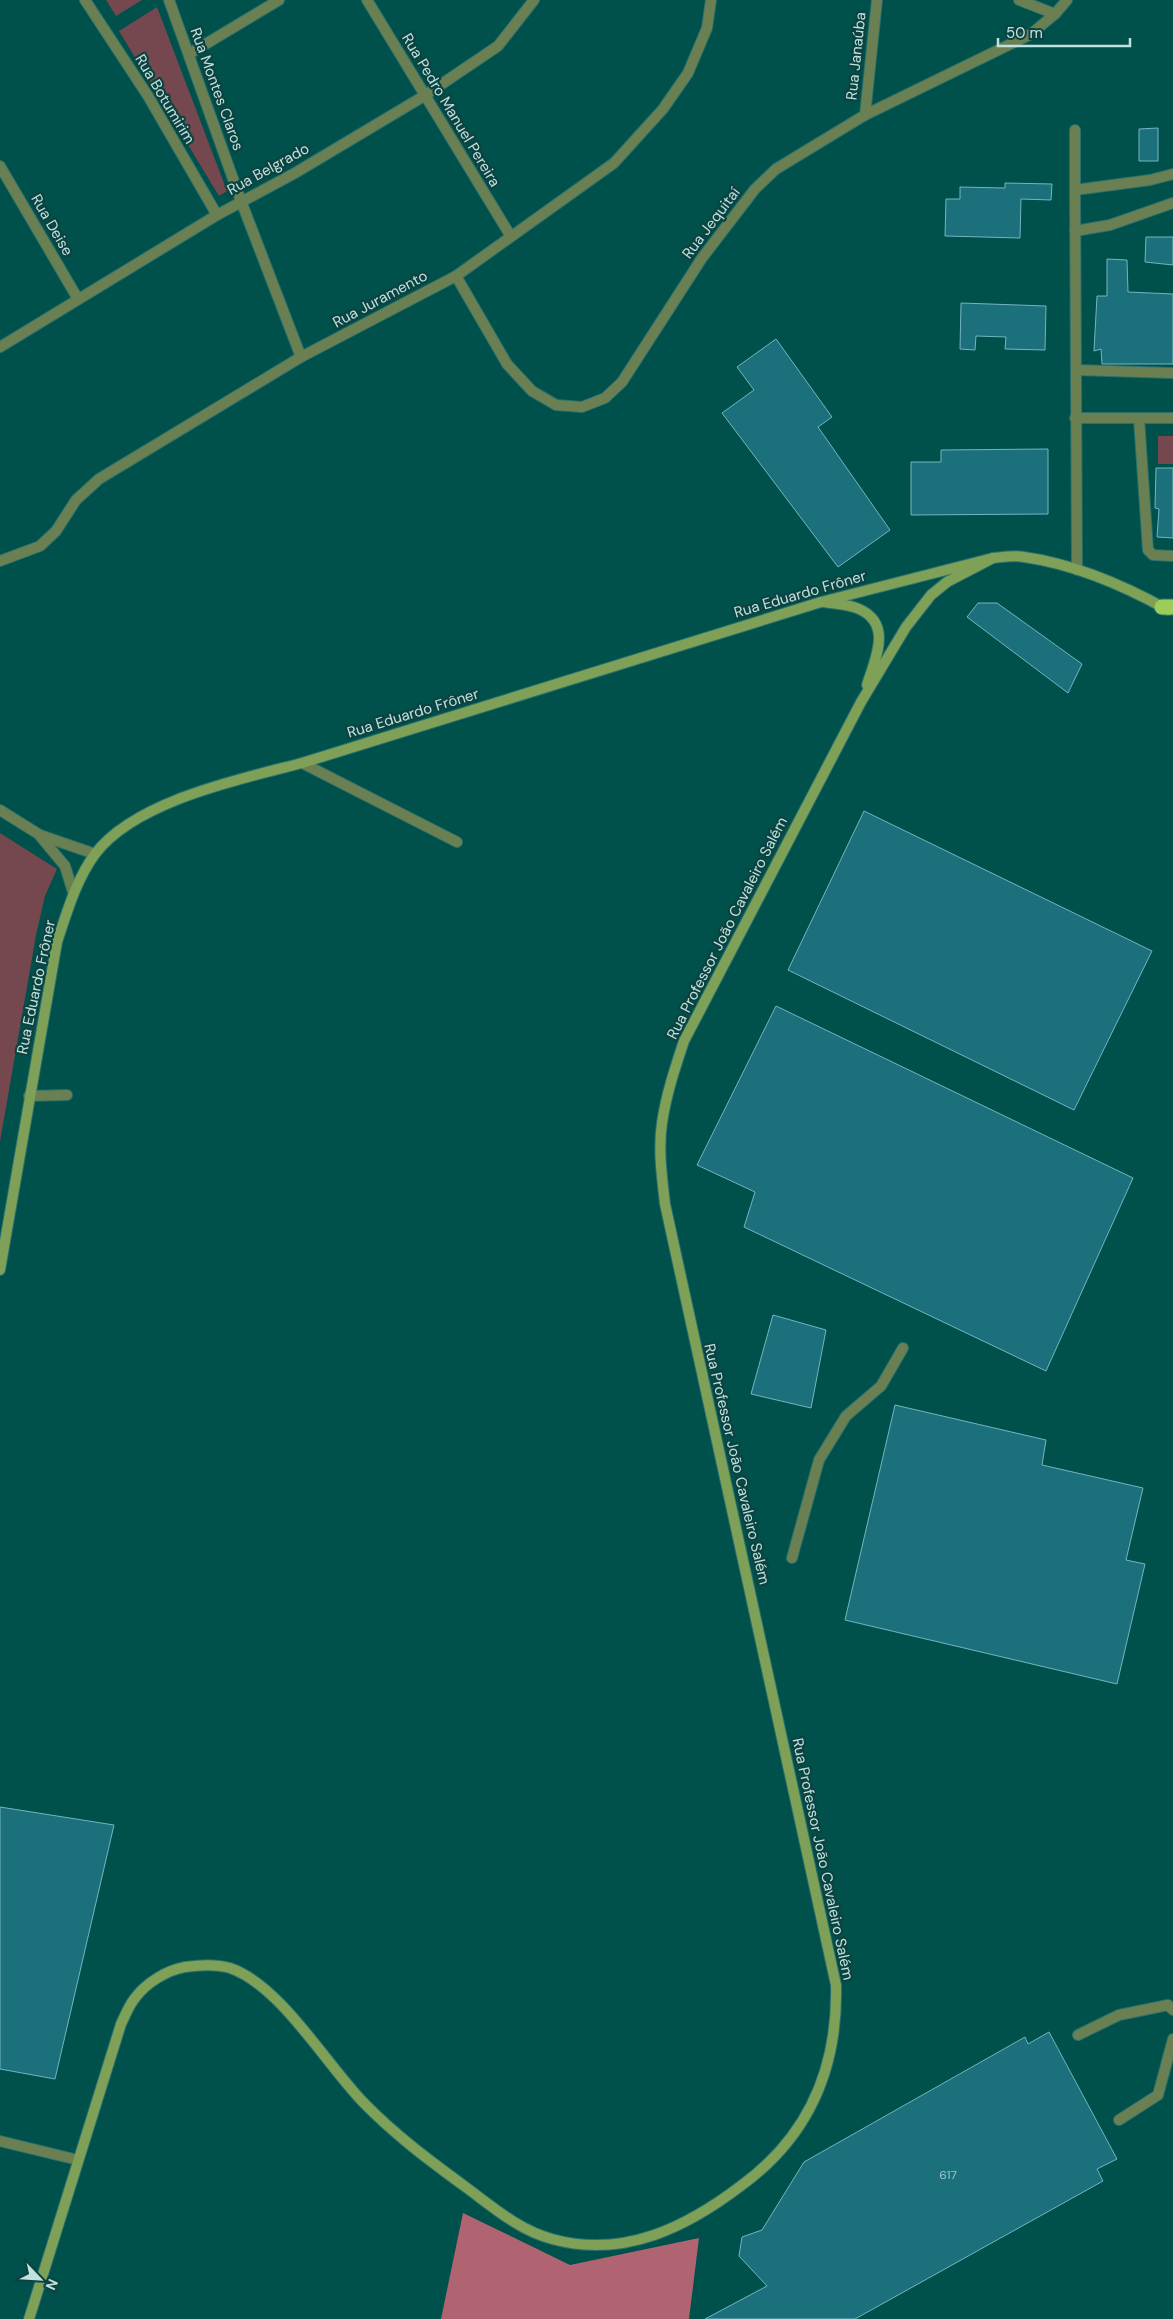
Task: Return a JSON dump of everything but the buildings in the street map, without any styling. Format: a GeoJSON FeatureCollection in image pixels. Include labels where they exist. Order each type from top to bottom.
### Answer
{"type":"FeatureCollection","features":[{"type":"Feature","properties":{"kind":"main road","name":"Rua Eduardo Frôner"},"geometry":{"type":"LineString","coordinates":[[0,1270],[57,942],[73,892],[95,854],[123,829],[145,814],[165,804],[238,780],[302,763],[821,602],[993,558],[1022,556],[1077,570],[1100,578],[1169,609]]}},
{"type":"Feature","properties":{"kind":"main road","name":"Rua Professor João Cavaleiro Salém"},"geometry":{"type":"LineString","coordinates":[[29,2319],[121,2024],[134,1998],[155,1980],[175,1969],[202,1965],[229,1968],[252,1979],[278,2002],[361,2101],[401,2139],[524,2230],[554,2240],[594,2245],[625,2243],[658,2234],[685,2223],[715,2206],[760,2172],[797,2130],[826,2074],[832,2050],[837,2014],[836,1985],[665,1204],[662,1125],[675,1067],[684,1041],[861,702],[906,627],[931,595],[947,582],[993,558]]}},
{"type":"Feature","properties":{"kind":"main road","name":"Rua Professor João Cavaleiro Salém"},"geometry":{"type":"LineString","coordinates":[[821,602],[858,608],[872,618],[879,628],[881,640],[861,702]]}},
{"type":"Feature","properties":{"kind":"street","name":"Rua Botumirim"},"geometry":{"type":"LineString","coordinates":[[85,0],[148,96],[217,215]]}},
{"type":"Feature","properties":{"kind":"street","name":"Rua Montes Claros"},"geometry":{"type":"LineString","coordinates":[[169,0],[241,201],[301,357]]}},
{"type":"Feature","properties":{"kind":"street"},"geometry":{"type":"LineString","coordinates":[[188,54],[279,0]]}},
{"type":"Feature","properties":{"kind":"street","name":"Rua Pedro Manuel Pereira"},"geometry":{"type":"LineString","coordinates":[[367,0],[510,235]]}},
{"type":"Feature","properties":{"kind":"street","name":"Rua Belgrado"},"geometry":{"type":"LineString","coordinates":[[0,347],[217,215],[294,173],[424,96],[498,46],[534,0]]}},
{"type":"Feature","properties":{"kind":"street","name":"Rua Juramento"},"geometry":{"type":"LineString","coordinates":[[0,561],[40,546],[56,530],[76,500],[99,479],[301,357],[456,276],[510,235],[614,163],[663,109],[688,73],[707,28],[711,0]]}},
{"type":"Feature","properties":{"kind":"street","name":"Rua Janaúba"},"geometry":{"type":"LineString","coordinates":[[865,116],[878,0]]}},
{"type":"Feature","properties":{"kind":"street"},"geometry":{"type":"LineString","coordinates":[[1019,0],[1054,14]]}},
{"type":"Feature","properties":{"kind":"street","name":"Rua Jequitaí"},"geometry":{"type":"LineString","coordinates":[[456,276],[507,364],[532,392],[556,405],[582,407],[605,398],[622,382],[702,258],[755,190],[776,169],[865,116],[1030,34],[1054,14],[1067,0]]}},
{"type":"Feature","properties":{"kind":"street"},"geometry":{"type":"LineString","coordinates":[[1075,130],[1077,570]]}},
{"type":"Feature","properties":{"kind":"street","name":"Rua Deise"},"geometry":{"type":"LineString","coordinates":[[0,166],[78,299]]}},
{"type":"Feature","properties":{"kind":"street"},"geometry":{"type":"LineString","coordinates":[[1075,190],[1150,180],[1173,174]]}},
{"type":"Feature","properties":{"kind":"street"},"geometry":{"type":"LineString","coordinates":[[1075,232],[1110,225],[1173,203]]}},
{"type":"Feature","properties":{"kind":"street"},"geometry":{"type":"LineString","coordinates":[[1077,370],[1173,373]]}},
{"type":"Feature","properties":{"kind":"street"},"geometry":{"type":"LineString","coordinates":[[1075,418],[1173,418]]}},
{"type":"Feature","properties":{"kind":"street"},"geometry":{"type":"LineString","coordinates":[[1139,418],[1148,550],[1153,555],[1173,556]]}},
{"type":"Feature","properties":{"kind":"street"},"geometry":{"type":"LineString","coordinates":[[302,763],[457,842]]}},
{"type":"Feature","properties":{"kind":"street"},"geometry":{"type":"LineString","coordinates":[[0,810],[40,835],[95,854]]}},
{"type":"Feature","properties":{"kind":"street"},"geometry":{"type":"LineString","coordinates":[[40,835],[65,866],[73,892]]}},
{"type":"Feature","properties":{"kind":"street"},"geometry":{"type":"LineString","coordinates":[[29,1096],[68,1095]]}},
{"type":"Feature","properties":{"kind":"street"},"geometry":{"type":"LineString","coordinates":[[792,1558],[819,1460],[846,1416],[880,1386],[903,1348]]}},
{"type":"Feature","properties":{"kind":"street"},"geometry":{"type":"LineString","coordinates":[[1078,2035],[1119,2015],[1168,2005],[1173,2010]]}},
{"type":"Feature","properties":{"kind":"street"},"geometry":{"type":"LineString","coordinates":[[1119,2120],[1158,2095],[1173,2039]]}},
{"type":"Feature","properties":{"kind":"street"},"geometry":{"type":"LineString","coordinates":[[0,2141],[78,2160]]}},
{"type":"Feature","properties":{"kind":"shaded area"},"geometry":{"type":"Polygon","coordinates":[[[106,0],[142,0],[116,16],[106,0]]]}},
{"type":"Feature","properties":{"kind":"shaded area"},"geometry":{"type":"Polygon","coordinates":[[[157,7],[227,191],[219,196],[119,31],[157,7]]]}},
{"type":"Feature","properties":{"kind":"shaded area"},"geometry":{"type":"Polygon","coordinates":[[[1158,436],[1173,436],[1173,464],[1158,464],[1158,436]]]}},
{"type":"Feature","properties":{"kind":"shaded area"},"geometry":{"type":"Polygon","coordinates":[[[0,833],[57,869],[45,896],[36,935],[0,1142],[0,833]]]}},
{"type":"Feature","properties":{"kind":"shaded area"},"geometry":{"type":"Polygon","coordinates":[[[463,2213],[570,2265],[699,2238],[689,2319],[441,2319],[463,2213]]]}}]}
